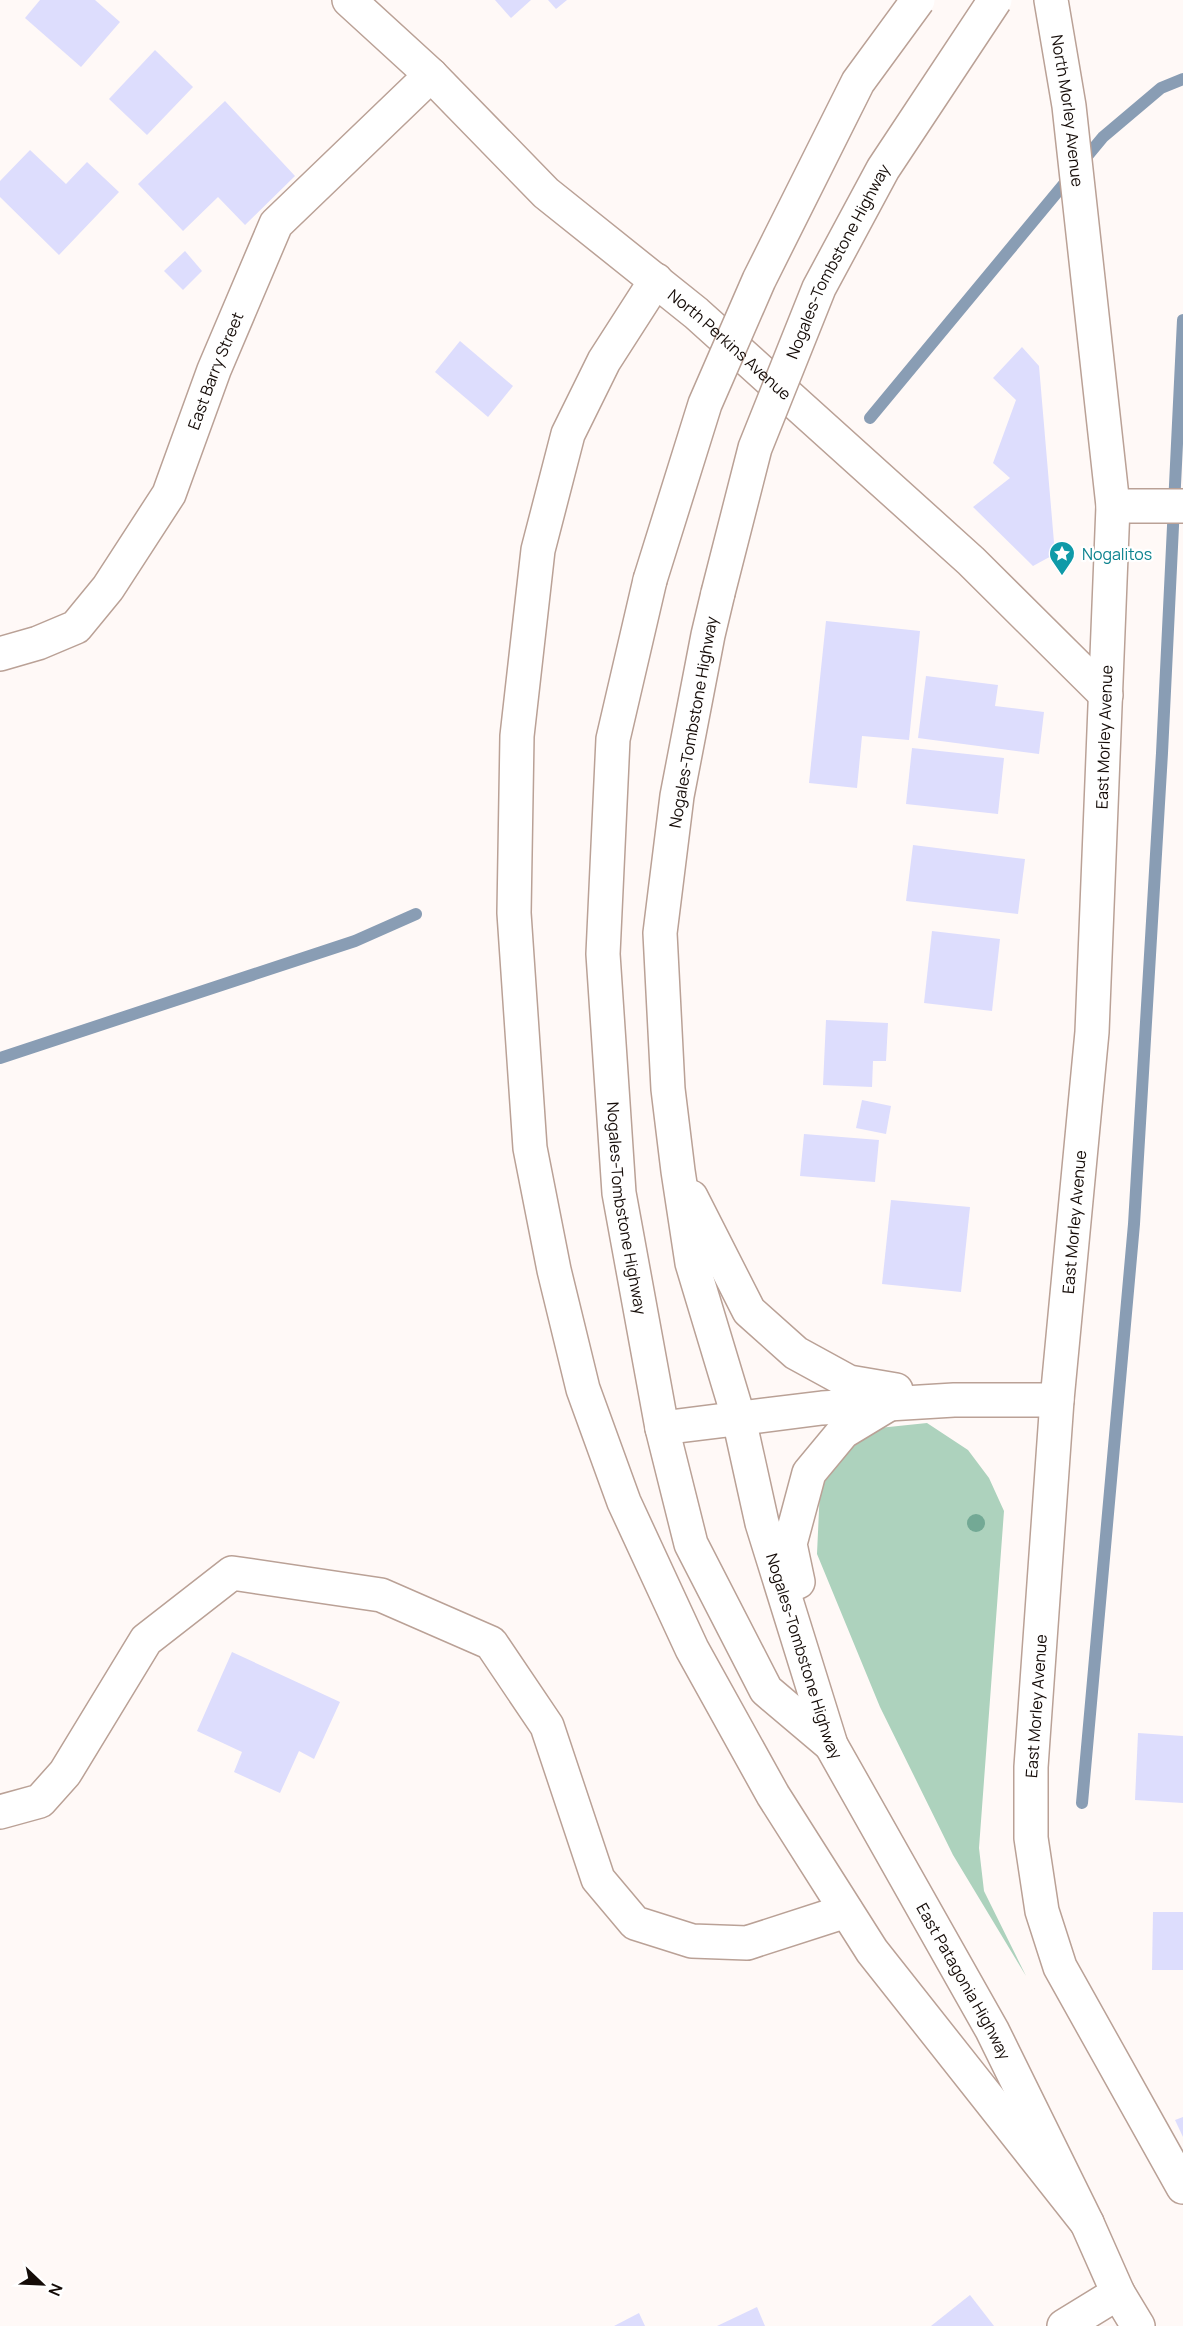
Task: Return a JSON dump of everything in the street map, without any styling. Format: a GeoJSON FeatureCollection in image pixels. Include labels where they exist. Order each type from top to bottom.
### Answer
{"type":"FeatureCollection","features":[{"type":"Feature","properties":{"kind":"main road","name":"North Perkins Avenue"},"geometry":{"type":"LineString","coordinates":[[349,0],[431,75],[546,193],[696,313],[971,561],[1106,695]]}},
{"type":"Feature","properties":{"kind":"main road","name":"Nogales-Tombstone Highway"},"geometry":{"type":"LineString","coordinates":[[831,1745],[766,1690],[691,1544],[662,1428],[619,1193],[603,954],[613,739],[650,580],[705,404],[759,280],[858,82],[918,0]]}},
{"type":"Feature","properties":{"kind":"main road","name":"Nogales-Tombstone Highway"},"geometry":{"type":"LineString","coordinates":[[831,1745],[762,1523],[740,1419],[692,1263],[668,1089],[660,933],[677,796],[708,634],[755,448],[819,288],[883,169],[995,0]]}},
{"type":"Feature","properties":{"kind":"main road","name":"North Morley Avenue"},"geometry":{"type":"LineString","coordinates":[[1051,0],[1069,106],[1082,223]]}},
{"type":"Feature","properties":{"kind":"main road","name":"East Barry Street"},"geometry":{"type":"LineString","coordinates":[[0,654],[38,643],[76,627],[108,588],[169,494],[214,370],[276,224],[431,75]]}},
{"type":"Feature","properties":{"kind":"main road","name":"East Morley Avenue"},"geometry":{"type":"LineString","coordinates":[[1082,223],[1113,506],[1092,1032],[1057,1400],[1031,1767],[1030,1838],[1042,1911],[1060,1967],[1183,2187]]}},
{"type":"Feature","properties":{"kind":"main road"},"geometry":{"type":"LineString","coordinates":[[656,280],[604,361],[568,435],[538,550],[518,736],[514,913],[530,1148],[554,1270],[583,1389],[624,1502],[692,1649],[774,1796],[872,1951],[1087,2223],[1118,2293],[1138,2326]]}},
{"type":"Feature","properties":{"kind":"main road"},"geometry":{"type":"LineString","coordinates":[[1113,506],[1183,506]]}},
{"type":"Feature","properties":{"kind":"main road"},"geometry":{"type":"LineString","coordinates":[[678,1171],[749,1311],[796,1353],[849,1382],[954,1400]]}},
{"type":"Feature","properties":{"kind":"main road"},"geometry":{"type":"LineString","coordinates":[[662,1428],[822,1408],[891,1403],[954,1400],[1057,1400]]}},
{"type":"Feature","properties":{"kind":"main road"},"geometry":{"type":"LineString","coordinates":[[831,1745],[790,1544],[809,1473],[843,1432],[891,1403]]}},
{"type":"Feature","properties":{"kind":"main road"},"geometry":{"type":"LineString","coordinates":[[0,1812],[40,1801],[65,1773],[146,1640],[232,1573],[381,1594],[491,1643],[547,1726],[598,1879],[635,1923],[692,1941],[747,1943],[846,1911]]}},
{"type":"Feature","properties":{"kind":"main road","name":"East Patagonia Highway"},"geometry":{"type":"LineString","coordinates":[[831,1745],[992,2030],[1087,2223]]}},
{"type":"Feature","properties":{"kind":"main road"},"geometry":{"type":"LineString","coordinates":[[1064,2326],[1118,2293]]}},
{"type":"Feature","properties":{"kind":"green space"},"geometry":{"type":"Polygon","coordinates":[[[927,1423],[968,1450],[989,1478],[1004,1511],[979,1848],[984,1891],[1026,1976],[953,1855],[880,1707],[817,1554],[820,1488],[850,1449],[879,1428],[927,1423]]]}},
{"type":"Feature","properties":{"kind":"building"},"geometry":{"type":"Polygon","coordinates":[[[40,0],[95,0],[120,22],[81,67],[25,18],[40,0]]]}},
{"type":"Feature","properties":{"kind":"building"},"geometry":{"type":"Polygon","coordinates":[[[495,0],[531,0],[511,18],[495,0]]]}},
{"type":"Feature","properties":{"kind":"building"},"geometry":{"type":"Polygon","coordinates":[[[548,0],[567,0],[556,9],[548,0]]]}},
{"type":"Feature","properties":{"kind":"building"},"geometry":{"type":"Polygon","coordinates":[[[155,50],[193,87],[147,135],[109,99],[155,50]]]}},
{"type":"Feature","properties":{"kind":"building"},"geometry":{"type":"Polygon","coordinates":[[[225,101],[295,176],[245,225],[218,197],[183,231],[138,184],[225,101]]]}},
{"type":"Feature","properties":{"kind":"building"},"geometry":{"type":"Polygon","coordinates":[[[30,150],[66,184],[87,162],[119,192],[59,255],[0,197],[0,181],[30,150]]]}},
{"type":"Feature","properties":{"kind":"building"},"geometry":{"type":"Polygon","coordinates":[[[185,251],[202,271],[183,290],[164,271],[185,251]]]}},
{"type":"Feature","properties":{"kind":"building"},"geometry":{"type":"Polygon","coordinates":[[[460,341],[513,386],[488,417],[435,372],[460,341]]]}},
{"type":"Feature","properties":{"kind":"building"},"geometry":{"type":"Polygon","coordinates":[[[1022,347],[1039,366],[1055,554],[1033,566],[973,507],[1010,478],[993,463],[1016,400],[993,378],[1022,347]]]}},
{"type":"Feature","properties":{"kind":"building"},"geometry":{"type":"Polygon","coordinates":[[[826,621],[920,631],[909,740],[862,736],[857,788],[809,783],[826,621]]]}},
{"type":"Feature","properties":{"kind":"building"},"geometry":{"type":"Polygon","coordinates":[[[926,676],[998,685],[995,706],[1044,712],[1039,754],[918,738],[926,676]]]}},
{"type":"Feature","properties":{"kind":"building"},"geometry":{"type":"Polygon","coordinates":[[[912,748],[1004,758],[998,814],[906,804],[912,748]]]}},
{"type":"Feature","properties":{"kind":"building"},"geometry":{"type":"Polygon","coordinates":[[[913,845],[1025,859],[1018,914],[906,901],[913,845]]]}},
{"type":"Feature","properties":{"kind":"building"},"geometry":{"type":"Polygon","coordinates":[[[932,931],[1000,939],[992,1011],[924,1003],[932,931]]]}},
{"type":"Feature","properties":{"kind":"building"},"geometry":{"type":"Polygon","coordinates":[[[826,1020],[888,1023],[886,1061],[873,1061],[872,1087],[823,1085],[826,1020]]]}},
{"type":"Feature","properties":{"kind":"building"},"geometry":{"type":"Polygon","coordinates":[[[862,1100],[891,1106],[886,1134],[856,1128],[862,1100]]]}},
{"type":"Feature","properties":{"kind":"building"},"geometry":{"type":"Polygon","coordinates":[[[804,1134],[879,1140],[875,1182],[800,1176],[804,1134]]]}},
{"type":"Feature","properties":{"kind":"building"},"geometry":{"type":"Polygon","coordinates":[[[891,1200],[970,1207],[961,1292],[882,1284],[891,1200]]]}},
{"type":"Feature","properties":{"kind":"building"},"geometry":{"type":"Polygon","coordinates":[[[232,1652],[340,1702],[314,1759],[299,1751],[280,1793],[234,1772],[242,1752],[197,1731],[232,1652]]]}},
{"type":"Feature","properties":{"kind":"building"},"geometry":{"type":"Polygon","coordinates":[[[1138,1733],[1183,1736],[1183,1803],[1135,1800],[1138,1733]]]}},
{"type":"Feature","properties":{"kind":"building"},"geometry":{"type":"Polygon","coordinates":[[[1153,1912],[1183,1912],[1183,1970],[1152,1970],[1153,1912]]]}},
{"type":"Feature","properties":{"kind":"building"},"geometry":{"type":"Polygon","coordinates":[[[1183,2117],[1183,2137],[1175,2120],[1183,2117]]]}},
{"type":"Feature","properties":{"kind":"building"},"geometry":{"type":"Polygon","coordinates":[[[970,2295],[994,2326],[931,2326],[970,2295]]]}},
{"type":"Feature","properties":{"kind":"building"},"geometry":{"type":"Polygon","coordinates":[[[757,2307],[765,2326],[717,2326],[757,2307]]]}},
{"type":"Feature","properties":{"kind":"building"},"geometry":{"type":"Polygon","coordinates":[[[639,2313],[645,2326],[614,2326],[639,2313]]]}},
{"type":"Feature","properties":{"kind":"waterway"},"geometry":{"type":"LineString","coordinates":[[870,418],[1103,137],[1161,88],[1183,79]]}},
{"type":"Feature","properties":{"kind":"waterway"},"geometry":{"type":"LineString","coordinates":[[1082,1803],[1134,1224],[1162,753],[1183,320]]}},
{"type":"Feature","properties":{"kind":"waterway"},"geometry":{"type":"LineString","coordinates":[[0,1058],[355,941],[416,914]]}},
{"type":"Feature","properties":{"kind":"place","name":"Nogalitos"},"geometry":{"type":"Point","coordinates":[1062,577]}}]}
